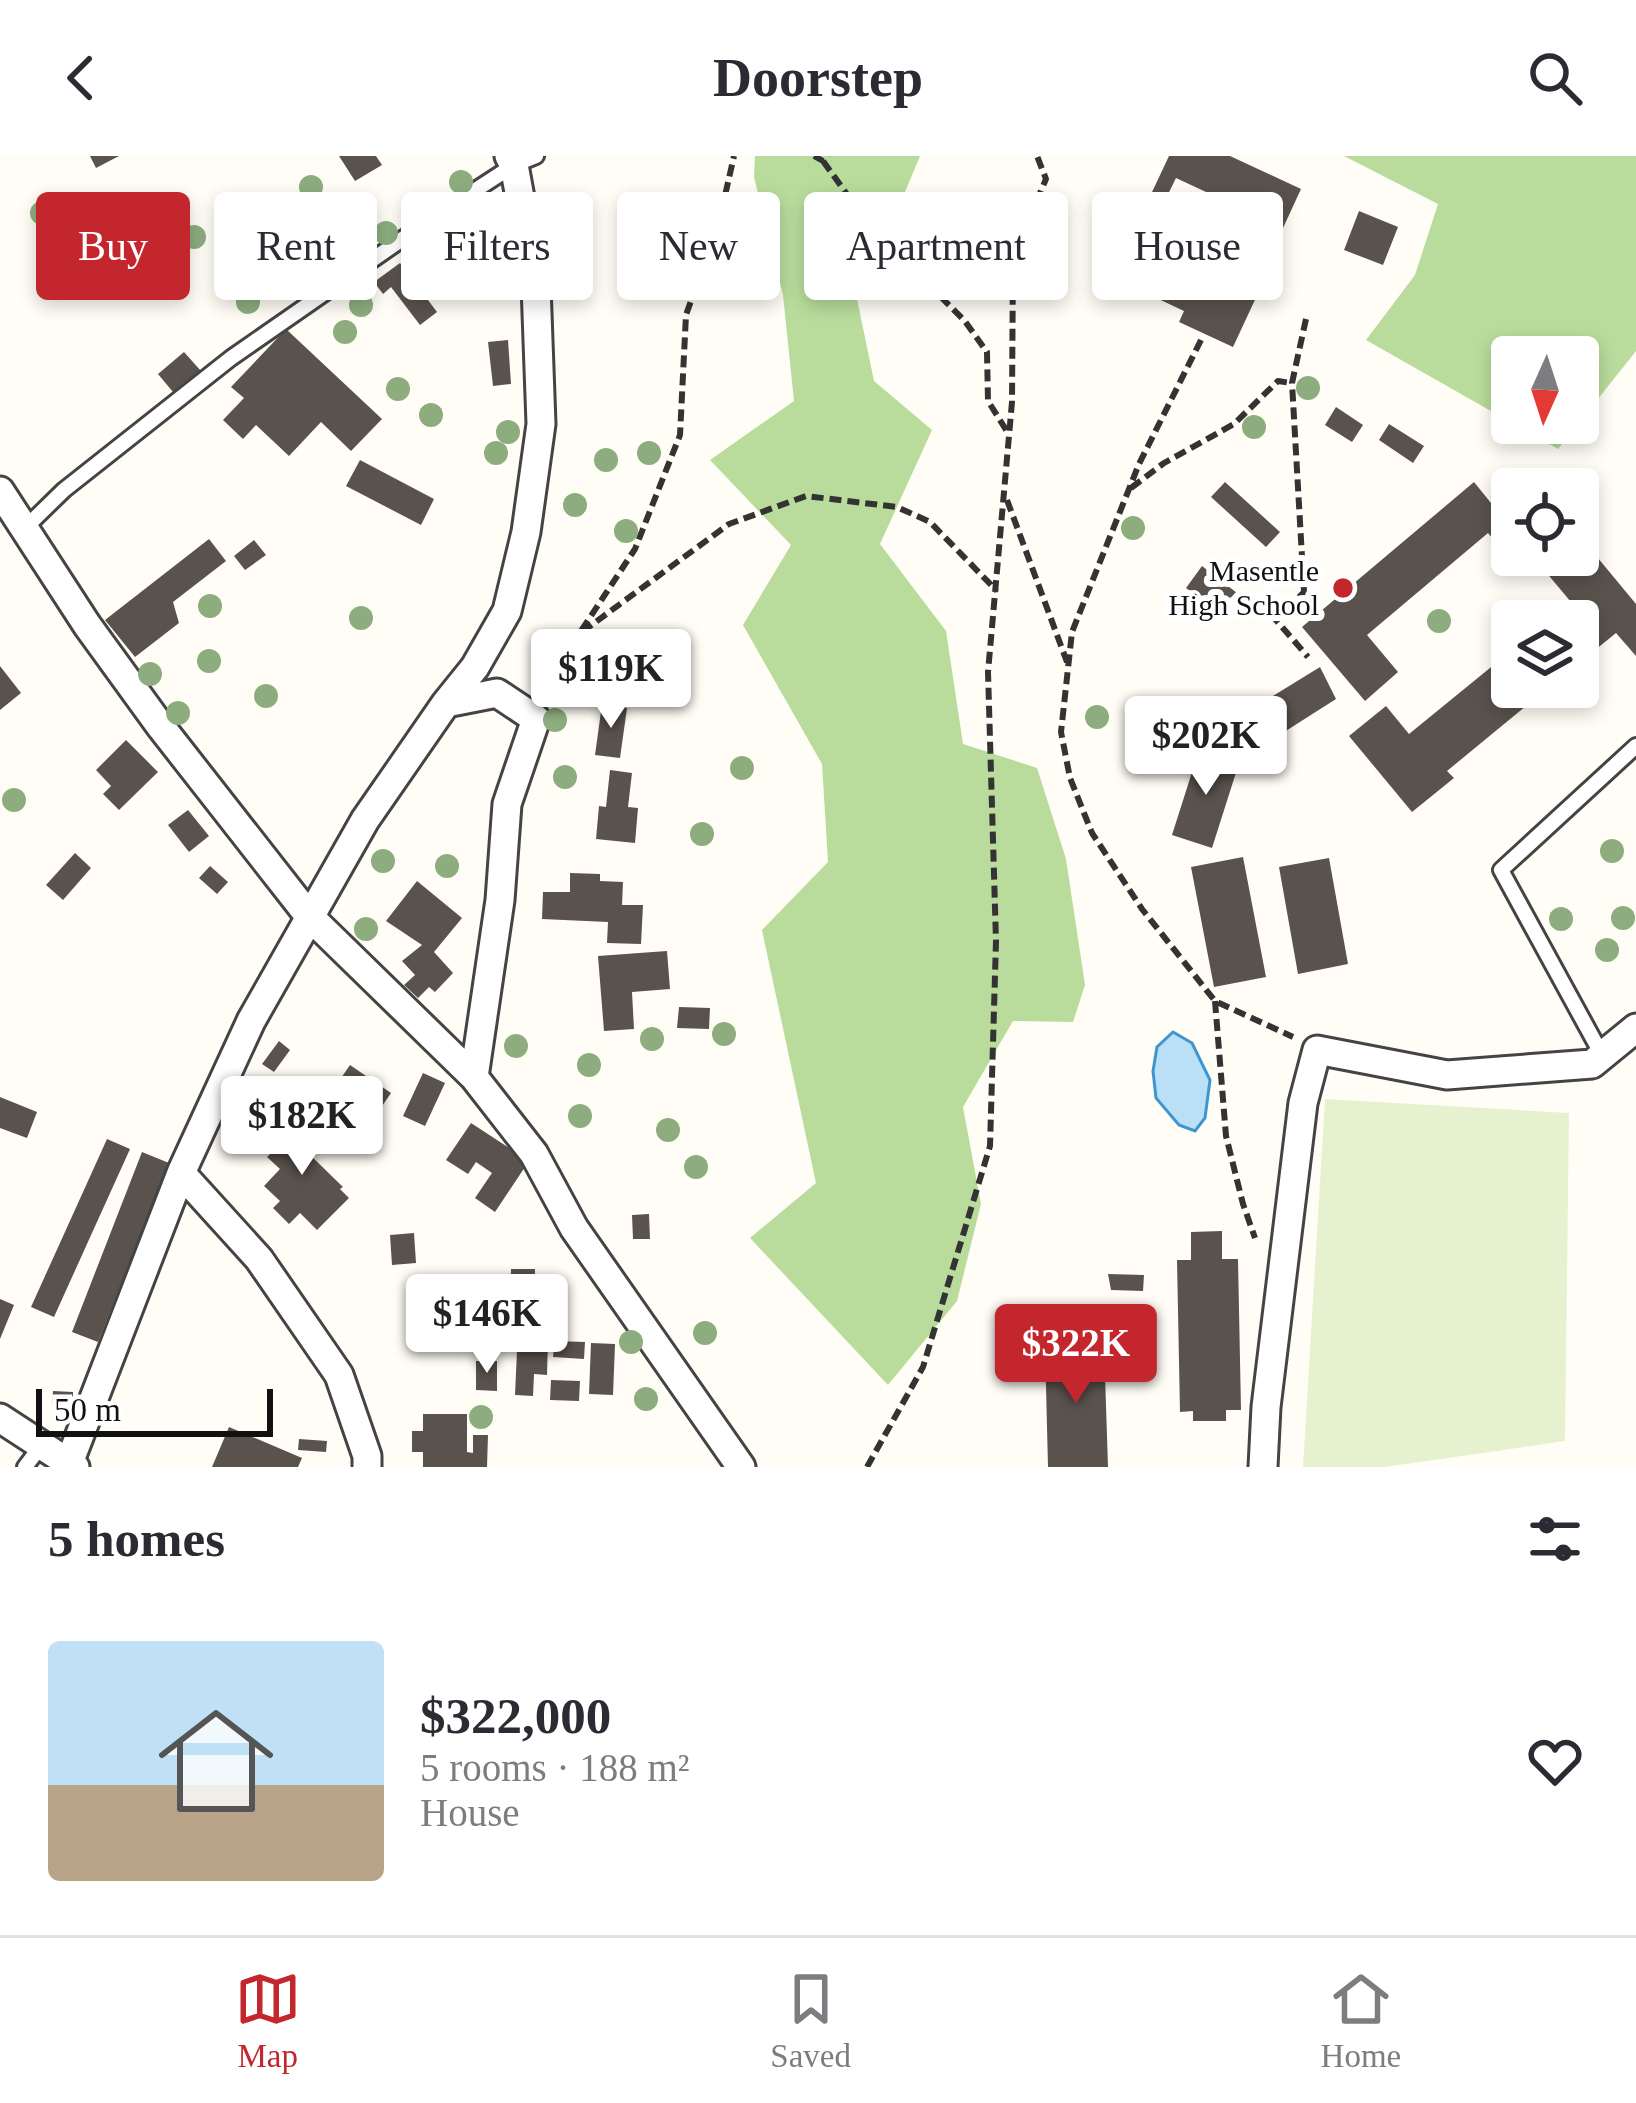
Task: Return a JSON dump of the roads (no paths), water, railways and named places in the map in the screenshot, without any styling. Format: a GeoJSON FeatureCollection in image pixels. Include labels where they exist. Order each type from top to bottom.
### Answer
{"type":"FeatureCollection","features":[{"type":"Feature","properties":{"kind":"street"},"geometry":{"type":"LineString","coordinates":[[0,1418],[33,1456],[72,1465],[181,1173],[251,1021],[364,820],[475,667],[507,611],[526,532],[541,424],[536,285],[520,159]]}},
{"type":"Feature","properties":{"kind":"street"},"geometry":{"type":"LineString","coordinates":[[0,491],[87,626],[161,728],[309,916],[474,1077],[534,1154],[574,1228],[741,1467]]}},
{"type":"Feature","properties":{"kind":"street"},"geometry":{"type":"LineString","coordinates":[[446,704],[497,692],[536,719],[507,804],[500,900],[474,1077]]}},
{"type":"Feature","properties":{"kind":"street"},"geometry":{"type":"LineString","coordinates":[[1263,1467],[1303,1103],[1317,1050],[1447,1075],[1592,1064],[1636,1028]]}},
{"type":"Feature","properties":{"kind":"street"},"geometry":{"type":"LineString","coordinates":[[181,1173],[259,1259],[339,1376],[367,1467]]}},
{"type":"Feature","properties":{"kind":"lane"},"geometry":{"type":"LineString","coordinates":[[24,529],[64,490],[231,358],[520,159]]}},
{"type":"Feature","properties":{"kind":"lane"},"geometry":{"type":"LineString","coordinates":[[1602,1055],[1501,870],[1636,746]]}},
{"type":"Feature","properties":{"kind":"water"},"geometry":{"type":"Polygon","coordinates":[[[1173,1032],[1192,1043],[1210,1080],[1205,1118],[1195,1131],[1179,1125],[1156,1098],[1157,1047],[1173,1032]]]}},
{"type":"Feature","properties":{"kind":"place","name":"Masentle High School"},"geometry":{"type":"Point","coordinates":[1343,588]}}]}
